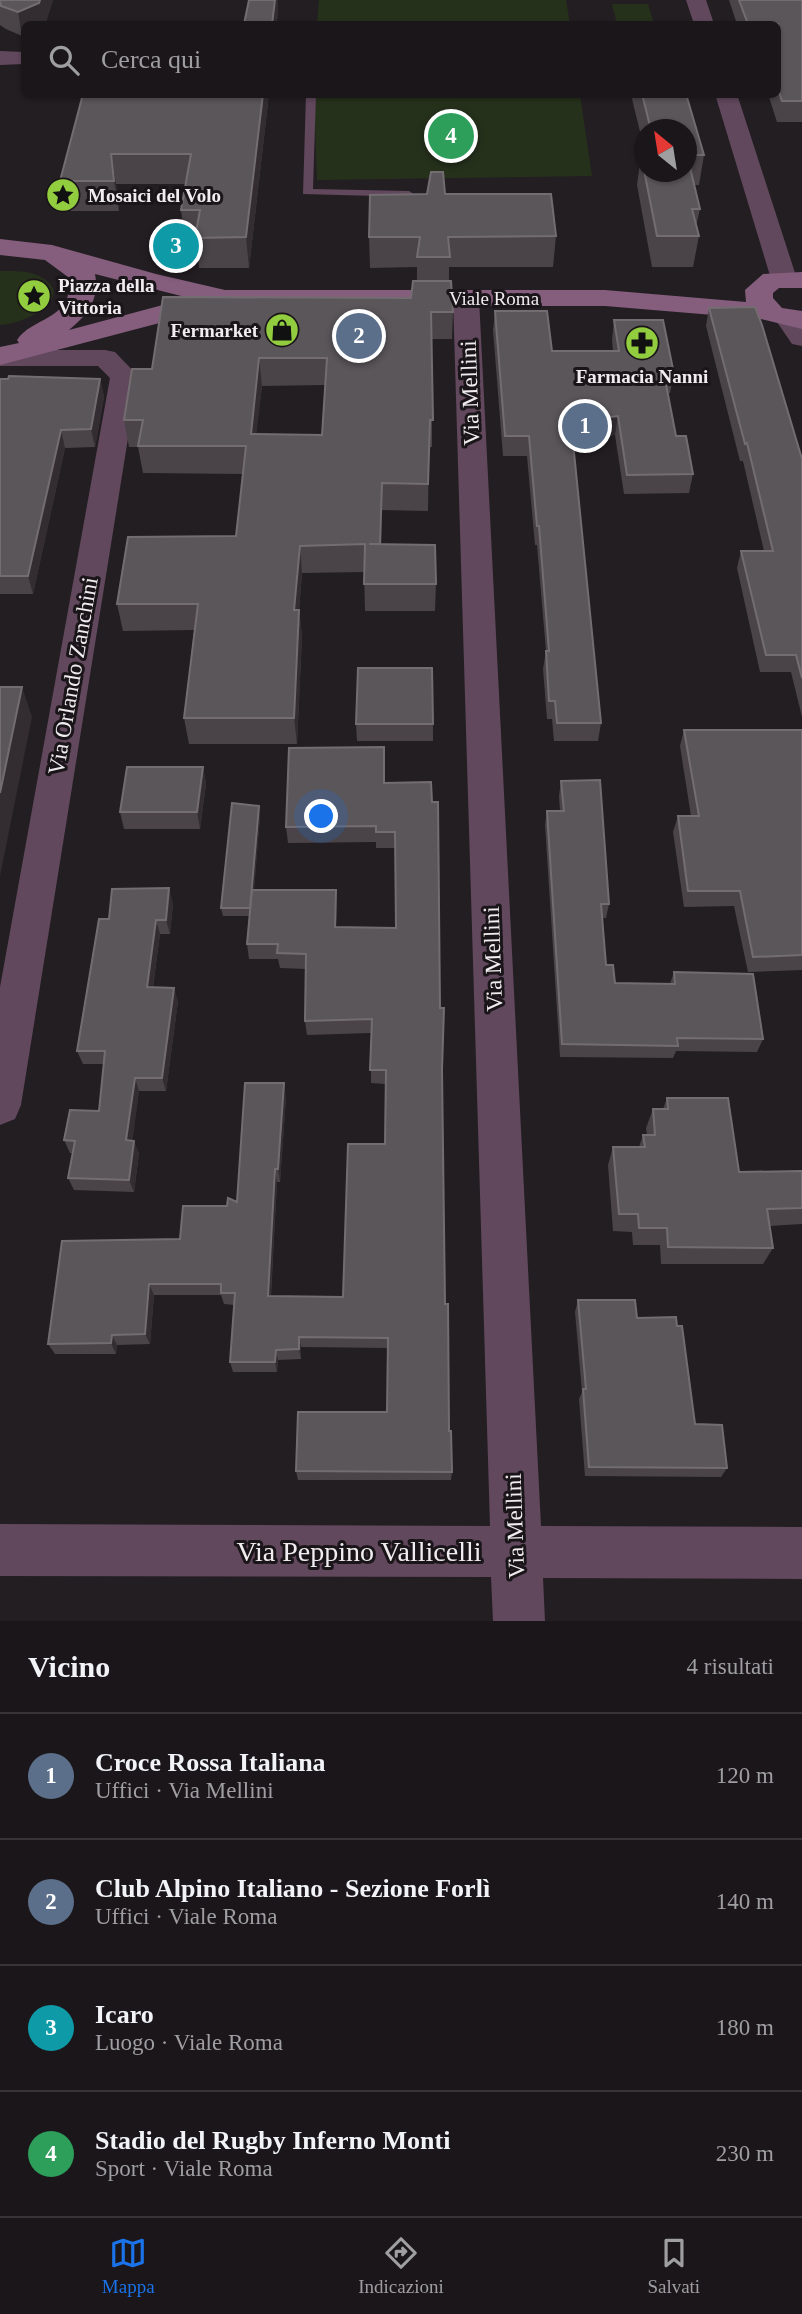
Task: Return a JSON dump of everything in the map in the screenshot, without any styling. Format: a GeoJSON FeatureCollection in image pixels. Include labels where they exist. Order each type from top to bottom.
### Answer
{"type":"FeatureCollection","features":[{"type":"Feature","properties":{"kind":"main road","name":"Viale Roma"},"geometry":{"type":"LineString","coordinates":[[0,247],[52,253],[150,281],[225,298],[605,298],[784,316]]}},
{"type":"Feature","properties":{"kind":"main road"},"geometry":{"type":"LineString","coordinates":[[0,356],[43,334],[66,318],[79,303],[83,292],[81,274],[52,253]]}},
{"type":"Feature","properties":{"kind":"main road"},"geometry":{"type":"LineString","coordinates":[[784,316],[773,280],[793,279]]}},
{"type":"Feature","properties":{"kind":"main road"},"geometry":{"type":"LineString","coordinates":[[0,356],[63,342],[142,317],[225,298]]}},
{"type":"Feature","properties":{"kind":"street"},"geometry":{"type":"LineString","coordinates":[[696,0],[703,21]]}},
{"type":"Feature","properties":{"kind":"street"},"geometry":{"type":"LineString","coordinates":[[0,58],[21,58]]}},
{"type":"Feature","properties":{"kind":"street"},"geometry":{"type":"LineString","coordinates":[[727,98],[793,279]]}},
{"type":"Feature","properties":{"kind":"street","name":"Via Mellini"},"geometry":{"type":"LineString","coordinates":[[466,298],[519,1621]]}},
{"type":"Feature","properties":{"kind":"street","name":"Via Orlando Zanchini"},"geometry":{"type":"LineString","coordinates":[[0,356],[105,358],[124,376],[0,1105]]}},
{"type":"Feature","properties":{"kind":"street","name":"Via Peppino Vallicelli"},"geometry":{"type":"LineString","coordinates":[[0,1550],[802,1553]]}},
{"type":"Feature","properties":{"kind":"lane"},"geometry":{"type":"LineString","coordinates":[[311,98],[307,192],[417,195]]}},
{"type":"Feature","properties":{"kind":"green space"},"geometry":{"type":"Polygon","coordinates":[[[319,0],[566,0],[570,21],[317,21],[319,0]]]}},
{"type":"Feature","properties":{"kind":"green space"},"geometry":{"type":"Polygon","coordinates":[[[612,4],[648,4],[653,21],[616,21],[612,4]]]}},
{"type":"Feature","properties":{"kind":"green space"},"geometry":{"type":"Polygon","coordinates":[[[314,98],[580,98],[592,176],[317,180],[314,98]]]}},
{"type":"Feature","properties":{"kind":"green space"},"geometry":{"type":"Polygon","coordinates":[[[0,271],[25,272],[39,276],[50,284],[54,292],[51,300],[34,315],[0,325],[0,271]]]}},
{"type":"Feature","properties":{"kind":"building"},"geometry":{"type":"Polygon","coordinates":[[[0,0],[40,0],[39,3],[18,12],[1,6],[0,0]]]}},
{"type":"Feature","properties":{"kind":"building"},"geometry":{"type":"Polygon","coordinates":[[[249,0],[275,0],[272,21],[245,21],[249,0]]]}},
{"type":"Feature","properties":{"kind":"building"},"geometry":{"type":"Polygon","coordinates":[[[739,0],[802,0],[802,101],[782,101],[781,98],[781,21],[747,21],[739,0]]]}},
{"type":"Feature","properties":{"kind":"building"},"geometry":{"type":"Polygon","coordinates":[[[82,98],[263,98],[246,237],[195,238],[200,210],[181,210],[191,154],[111,154],[114,181],[60,181],[82,98]]]}},
{"type":"Feature","properties":{"kind":"building"},"geometry":{"type":"Polygon","coordinates":[[[643,98],[687,98],[693,119],[648,119],[643,98]]]}},
{"type":"Feature","properties":{"kind":"building"},"geometry":{"type":"Polygon","coordinates":[[[697,131],[704,155],[697,155],[697,131]]]}},
{"type":"Feature","properties":{"kind":"building"},"geometry":{"type":"Polygon","coordinates":[[[431,172],[443,172],[445,194],[551,194],[556,236],[448,237],[450,257],[417,257],[420,237],[369,237],[370,195],[427,194],[431,172]]]}},
{"type":"Feature","properties":{"kind":"building"},"geometry":{"type":"Polygon","coordinates":[[[646,182],[694,182],[700,209],[692,209],[699,236],[657,236],[646,182]]]}},
{"type":"Feature","properties":{"kind":"building"},"geometry":{"type":"Polygon","coordinates":[[[413,281],[451,281],[453,312],[431,312],[433,420],[430,420],[428,484],[382,483],[380,544],[369,544],[435,545],[436,584],[364,584],[365,544],[300,546],[294,610],[299,610],[294,718],[184,718],[198,604],[117,604],[128,537],[236,536],[246,446],[138,446],[143,420],[124,420],[132,369],[152,369],[163,297],[411,298],[413,281]],[[259,358],[251,434],[322,435],[327,358],[259,358]]]}},
{"type":"Feature","properties":{"kind":"building"},"geometry":{"type":"Polygon","coordinates":[[[755,307],[802,459],[802,678],[796,655],[766,655],[741,551],[773,551],[747,443],[745,444],[709,308],[755,307]]]}},
{"type":"Feature","properties":{"kind":"building"},"geometry":{"type":"Polygon","coordinates":[[[495,311],[547,311],[552,351],[619,351],[614,320],[663,320],[674,374],[664,374],[676,436],[686,436],[693,474],[627,475],[618,416],[571,422],[601,723],[557,723],[555,701],[549,701],[546,651],[549,651],[529,436],[505,436],[495,311]]]}},
{"type":"Feature","properties":{"kind":"building"},"geometry":{"type":"Polygon","coordinates":[[[9,376],[100,379],[91,429],[61,430],[28,576],[0,576],[0,379],[8,379],[9,376]]]}},
{"type":"Feature","properties":{"kind":"building"},"geometry":{"type":"Polygon","coordinates":[[[358,668],[432,668],[433,724],[356,724],[358,668]]]}},
{"type":"Feature","properties":{"kind":"building"},"geometry":{"type":"Polygon","coordinates":[[[0,687],[22,687],[0,793],[0,687]]]}},
{"type":"Feature","properties":{"kind":"building"},"geometry":{"type":"Polygon","coordinates":[[[684,730],[802,730],[802,955],[753,957],[740,891],[688,891],[678,816],[699,816],[684,730]]]}},
{"type":"Feature","properties":{"kind":"building"},"geometry":{"type":"Polygon","coordinates":[[[384,747],[384,783],[431,782],[432,802],[438,802],[440,1008],[444,1008],[442,1070],[445,1304],[448,1304],[452,1472],[296,1471],[298,1412],[387,1412],[388,1338],[299,1337],[299,1349],[276,1350],[275,1362],[230,1362],[235,1293],[221,1293],[221,1284],[149,1284],[145,1334],[112,1335],[111,1343],[48,1344],[62,1241],[180,1239],[183,1206],[227,1206],[228,1198],[237,1202],[245,1083],[284,1083],[278,1169],[275,1169],[268,1296],[343,1297],[348,1144],[385,1144],[386,1070],[370,1070],[372,1019],[305,1021],[306,954],[277,953],[278,944],[247,944],[252,890],[336,890],[335,927],[396,928],[395,832],[376,832],[376,826],[286,827],[289,748],[384,747]]]}},
{"type":"Feature","properties":{"kind":"building"},"geometry":{"type":"Polygon","coordinates":[[[127,767],[203,767],[197,812],[120,812],[127,767]]]}},
{"type":"Feature","properties":{"kind":"building"},"geometry":{"type":"Polygon","coordinates":[[[600,780],[609,904],[601,904],[606,965],[613,965],[615,983],[675,984],[674,972],[753,974],[763,1039],[677,1038],[678,1046],[562,1044],[547,811],[564,811],[561,781],[600,780]]]}},
{"type":"Feature","properties":{"kind":"building"},"geometry":{"type":"Polygon","coordinates":[[[232,803],[259,806],[250,908],[221,908],[232,803]]]}},
{"type":"Feature","properties":{"kind":"building"},"geometry":{"type":"Polygon","coordinates":[[[169,888],[166,920],[156,920],[147,987],[174,988],[162,1078],[135,1078],[126,1140],[134,1141],[129,1180],[68,1178],[75,1141],[64,1140],[70,1110],[99,1111],[105,1051],[77,1051],[99,919],[109,919],[112,889],[169,888]]]}},
{"type":"Feature","properties":{"kind":"building"},"geometry":{"type":"Polygon","coordinates":[[[667,1098],[728,1098],[739,1172],[802,1171],[802,1208],[767,1209],[773,1248],[668,1247],[667,1228],[639,1228],[638,1214],[619,1214],[613,1147],[645,1147],[643,1135],[655,1135],[653,1109],[668,1109],[667,1098]]]}},
{"type":"Feature","properties":{"kind":"building"},"geometry":{"type":"Polygon","coordinates":[[[578,1300],[635,1300],[637,1318],[676,1317],[677,1326],[682,1326],[695,1424],[722,1425],[727,1468],[589,1467],[583,1389],[586,1389],[578,1300]]]}},
{"type":"Feature","properties":{"kind":"place","name":"Stadio del Rugby Inferno Monti"},"geometry":{"type":"Point","coordinates":[451,136]}},
{"type":"Feature","properties":{"kind":"place","name":"Mosaici del Volo"},"geometry":{"type":"Point","coordinates":[63,195]}},
{"type":"Feature","properties":{"kind":"place","name":"Icaro"},"geometry":{"type":"Point","coordinates":[176,246]}},
{"type":"Feature","properties":{"kind":"place","name":"Piazza della Vittoria"},"geometry":{"type":"Point","coordinates":[34,296]}},
{"type":"Feature","properties":{"kind":"place","name":"Fermarket"},"geometry":{"type":"Point","coordinates":[282,330]}},
{"type":"Feature","properties":{"kind":"place","name":"Club Alpino Italiano - Sezione Forlì"},"geometry":{"type":"Point","coordinates":[359,336]}},
{"type":"Feature","properties":{"kind":"place","name":"Farmacia Nanni"},"geometry":{"type":"Point","coordinates":[642,343]}},
{"type":"Feature","properties":{"kind":"place","name":"Croce Rossa Italiana"},"geometry":{"type":"Point","coordinates":[585,426]}}]}
